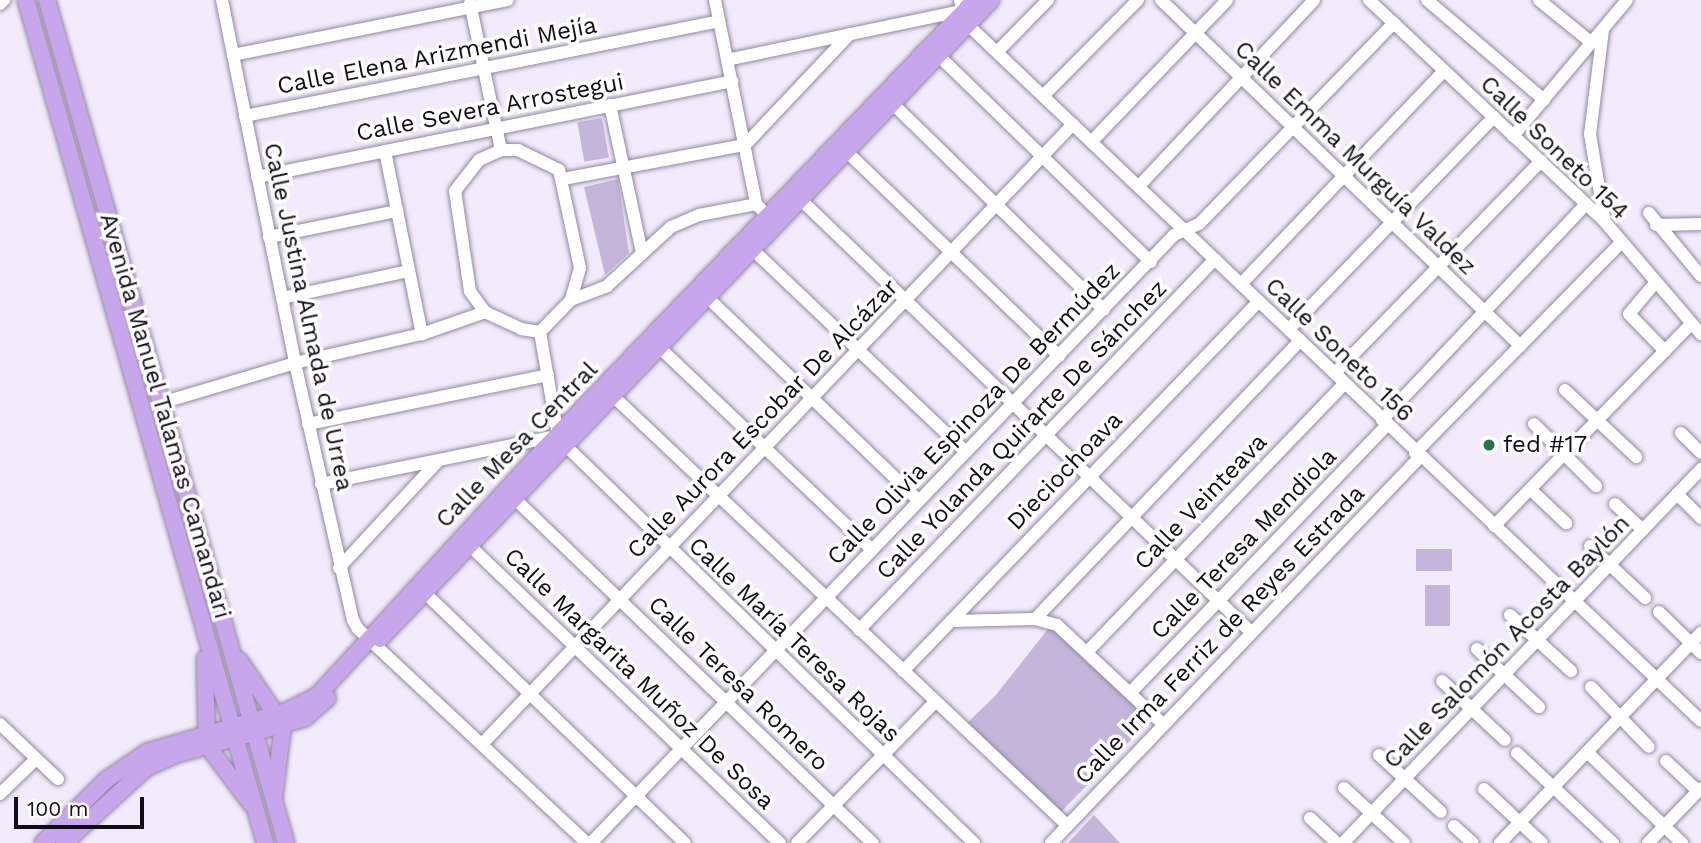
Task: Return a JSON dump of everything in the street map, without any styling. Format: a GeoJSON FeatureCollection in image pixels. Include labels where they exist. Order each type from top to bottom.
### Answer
{"type":"FeatureCollection","features":[{"type":"Feature","properties":{"kind":"main road","name":"Avenida Manuel Talamas Camandari"},"geometry":{"type":"LineString","coordinates":[[26,0],[265,843]]}},
{"type":"Feature","properties":{"kind":"main road","name":"Calle Mesa Central"},"geometry":{"type":"LineString","coordinates":[[43,843],[128,771],[162,760],[206,740],[282,719],[317,696],[561,440],[767,215],[975,0]]}},
{"type":"Feature","properties":{"kind":"main road","name":"Calle Mesa Central"},"geometry":{"type":"LineString","coordinates":[[371,640],[424,592],[514,498],[561,440],[612,395],[752,249],[767,215],[800,199],[938,55],[963,12],[991,0]]}},
{"type":"Feature","properties":{"kind":"main road","name":"Avenida Manuel Talamas Camandari"},"geometry":{"type":"LineString","coordinates":[[48,3],[286,843]]}},
{"type":"Feature","properties":{"kind":"main road"},"geometry":{"type":"LineString","coordinates":[[125,354],[144,396],[161,403]]}},
{"type":"Feature","properties":{"kind":"main road"},"geometry":{"type":"LineString","coordinates":[[225,633],[244,671],[282,719],[273,803]]}},
{"type":"Feature","properties":{"kind":"main road"},"geometry":{"type":"LineString","coordinates":[[205,638],[206,740],[254,808]]}},
{"type":"Feature","properties":{"kind":"main road","name":"Calle Mesa Central"},"geometry":{"type":"LineString","coordinates":[[64,843],[128,771]]}},
{"type":"Feature","properties":{"kind":"street"},"geometry":{"type":"LineString","coordinates":[[0,4],[4,0]]}},
{"type":"Feature","properties":{"kind":"street","name":"Calle Justina Almada de Urrea"},"geometry":{"type":"LineString","coordinates":[[222,0],[308,424],[339,568],[354,620],[371,640],[589,843]]}},
{"type":"Feature","properties":{"kind":"street"},"geometry":{"type":"LineString","coordinates":[[233,55],[471,4],[508,0]]}},
{"type":"Feature","properties":{"kind":"street"},"geometry":{"type":"LineString","coordinates":[[540,332],[571,300],[607,286],[684,219],[767,215],[744,145],[715,0]]}},
{"type":"Feature","properties":{"kind":"street"},"geometry":{"type":"LineString","coordinates":[[997,52],[1048,0]]}},
{"type":"Feature","properties":{"kind":"street"},"geometry":{"type":"LineString","coordinates":[[1043,96],[1138,0]]}},
{"type":"Feature","properties":{"kind":"street","name":"Calle Emma Murguía Valdez"},"geometry":{"type":"LineString","coordinates":[[1161,0],[1520,346]]}},
{"type":"Feature","properties":{"kind":"street"},"geometry":{"type":"LineString","coordinates":[[1091,141],[1227,0]]}},
{"type":"Feature","properties":{"kind":"street"},"geometry":{"type":"LineString","coordinates":[[1139,186],[1314,0]]}},
{"type":"Feature","properties":{"kind":"street","name":"Calle Soneto 154"},"geometry":{"type":"LineString","coordinates":[[1369,0],[1605,222],[1701,334]]}},
{"type":"Feature","properties":{"kind":"street"},"geometry":{"type":"LineString","coordinates":[[1427,0],[1544,100]]}},
{"type":"Feature","properties":{"kind":"street"},"geometry":{"type":"LineString","coordinates":[[1539,0],[1592,43]]}},
{"type":"Feature","properties":{"kind":"street"},"geometry":{"type":"LineString","coordinates":[[1513,136],[1627,0]]}},
{"type":"Feature","properties":{"kind":"street"},"geometry":{"type":"LineString","coordinates":[[471,4],[501,150]]}},
{"type":"Feature","properties":{"kind":"street"},"geometry":{"type":"LineString","coordinates":[[727,60],[963,12]]}},
{"type":"Feature","properties":{"kind":"street","name":"Calle Soneto 156"},"geometry":{"type":"LineString","coordinates":[[963,12],[997,52],[1301,340],[1418,455],[1701,721]]}},
{"type":"Feature","properties":{"kind":"street","name":"Calle Elena Arizmendi Mejía"},"geometry":{"type":"LineString","coordinates":[[245,116],[719,21]]}},
{"type":"Feature","properties":{"kind":"street","name":"Calle Olivia Espinoza De Bermúdez"},"geometry":{"type":"LineString","coordinates":[[589,843],[1151,262],[1174,235],[1187,232],[1394,23]]}},
{"type":"Feature","properties":{"kind":"street"},"geometry":{"type":"LineString","coordinates":[[1603,30],[1590,134],[1605,222]]}},
{"type":"Feature","properties":{"kind":"street"},"geometry":{"type":"LineString","coordinates":[[563,178],[744,145],[850,34]]}},
{"type":"Feature","properties":{"kind":"street"},"geometry":{"type":"LineString","coordinates":[[938,55],[1151,262]]}},
{"type":"Feature","properties":{"kind":"street"},"geometry":{"type":"LineString","coordinates":[[1241,284],[1347,178],[1444,71]]}},
{"type":"Feature","properties":{"kind":"street","name":"Calle Severa Arrostegui"},"geometry":{"type":"LineString","coordinates":[[257,177],[384,150],[497,131],[732,81]]}},
{"type":"Feature","properties":{"kind":"street"},"geometry":{"type":"LineString","coordinates":[[892,103],[1104,310]]}},
{"type":"Feature","properties":{"kind":"street"},"geometry":{"type":"LineString","coordinates":[[610,105],[642,253]]}},
{"type":"Feature","properties":{"kind":"street"},"geometry":{"type":"LineString","coordinates":[[1289,329],[1494,117]]}},
{"type":"Feature","properties":{"kind":"street","name":"Calle Aurora Escobar De Alcázar"},"geometry":{"type":"LineString","coordinates":[[483,743],[1073,124]]}},
{"type":"Feature","properties":{"kind":"street"},"geometry":{"type":"LineString","coordinates":[[384,150],[422,334]]}},
{"type":"Feature","properties":{"kind":"street"},"geometry":{"type":"LineString","coordinates":[[540,332],[521,329],[485,312],[470,291],[455,191],[479,160],[501,150],[518,150],[552,163],[563,178],[580,268],[571,300]]}},
{"type":"Feature","properties":{"kind":"street"},"geometry":{"type":"LineString","coordinates":[[846,151],[1059,356]]}},
{"type":"Feature","properties":{"kind":"street"},"geometry":{"type":"LineString","coordinates":[[1335,373],[1541,161]]}},
{"type":"Feature","properties":{"kind":"street"},"geometry":{"type":"LineString","coordinates":[[800,199],[1251,632]]}},
{"type":"Feature","properties":{"kind":"street","name":"Calle Teresa Mendiola"},"geometry":{"type":"LineString","coordinates":[[1131,692],[1586,204]]}},
{"type":"Feature","properties":{"kind":"street"},"geometry":{"type":"LineString","coordinates":[[269,237],[397,211]]}},
{"type":"Feature","properties":{"kind":"street"},"geometry":{"type":"LineString","coordinates":[[1649,213],[1656,225],[1701,276]]}},
{"type":"Feature","properties":{"kind":"street"},"geometry":{"type":"LineString","coordinates":[[1656,225],[1701,224]]}},
{"type":"Feature","properties":{"kind":"street"},"geometry":{"type":"LineString","coordinates":[[1418,455],[1621,243]]}},
{"type":"Feature","properties":{"kind":"street"},"geometry":{"type":"LineString","coordinates":[[752,249],[966,452]]}},
{"type":"Feature","properties":{"kind":"street","name":"Calle Yolanda Quirarte De Sánchez"},"geometry":{"type":"LineString","coordinates":[[859,630],[1215,260]]}},
{"type":"Feature","properties":{"kind":"street"},"geometry":{"type":"LineString","coordinates":[[282,298],[409,271]]}},
{"type":"Feature","properties":{"kind":"street"},"geometry":{"type":"LineString","coordinates":[[1655,283],[1629,314],[1665,351]]}},
{"type":"Feature","properties":{"kind":"street"},"geometry":{"type":"LineString","coordinates":[[707,297],[919,501]]}},
{"type":"Feature","properties":{"kind":"street","name":"Dieciochoava"},"geometry":{"type":"LineString","coordinates":[[903,671],[1259,301]]}},
{"type":"Feature","properties":{"kind":"street"},"geometry":{"type":"LineString","coordinates":[[161,403],[295,362],[422,334],[485,312]]}},
{"type":"Feature","properties":{"kind":"street"},"geometry":{"type":"LineString","coordinates":[[1494,526],[1691,324]]}},
{"type":"Feature","properties":{"kind":"street"},"geometry":{"type":"LineString","coordinates":[[321,484],[561,440],[540,332]]}},
{"type":"Feature","properties":{"kind":"street"},"geometry":{"type":"LineString","coordinates":[[1035,619],[1301,340]]}},
{"type":"Feature","properties":{"kind":"street"},"geometry":{"type":"LineString","coordinates":[[659,346],[872,550]]}},
{"type":"Feature","properties":{"kind":"street"},"geometry":{"type":"LineString","coordinates":[[308,424],[548,375]]}},
{"type":"Feature","properties":{"kind":"street","name":"Calle Veinteava"},"geometry":{"type":"LineString","coordinates":[[1088,651],[1345,383]]}},
{"type":"Feature","properties":{"kind":"street"},"geometry":{"type":"LineString","coordinates":[[1565,390],[1636,457]]}},
{"type":"Feature","properties":{"kind":"street"},"geometry":{"type":"LineString","coordinates":[[612,395],[1068,826]]}},
{"type":"Feature","properties":{"kind":"street"},"geometry":{"type":"LineString","coordinates":[[1534,424],[1596,486]]}},
{"type":"Feature","properties":{"kind":"street"},"geometry":{"type":"LineString","coordinates":[[1681,433],[1701,453]]}},
{"type":"Feature","properties":{"kind":"street","name":"Calle María Teresa Rojas"},"geometry":{"type":"LineString","coordinates":[[561,440],[668,548],[974,843]]}},
{"type":"Feature","properties":{"kind":"street","name":"Calle Irma Ferriz de Reyes Estrada"},"geometry":{"type":"LineString","coordinates":[[1051,843],[1418,455]]}},
{"type":"Feature","properties":{"kind":"street"},"geometry":{"type":"LineString","coordinates":[[339,568],[438,461]]}},
{"type":"Feature","properties":{"kind":"street","name":"Calle Salomón Acosta Baylón"},"geometry":{"type":"LineString","coordinates":[[1343,843],[1701,469]]}},
{"type":"Feature","properties":{"kind":"street"},"geometry":{"type":"LineString","coordinates":[[1530,489],[1566,523]]}},
{"type":"Feature","properties":{"kind":"street"},"geometry":{"type":"LineString","coordinates":[[1677,494],[1701,518]]}},
{"type":"Feature","properties":{"kind":"street","name":"Calle Teresa Romero"},"geometry":{"type":"LineString","coordinates":[[514,498],[873,843]]}},
{"type":"Feature","properties":{"kind":"street"},"geometry":{"type":"LineString","coordinates":[[1615,504],[1643,530]]}},
{"type":"Feature","properties":{"kind":"street","name":"Calle Margarita Muñoz De Sosa"},"geometry":{"type":"LineString","coordinates":[[469,545],[780,843]]}},
{"type":"Feature","properties":{"kind":"street"},"geometry":{"type":"LineString","coordinates":[[1590,546],[1644,598]]}},
{"type":"Feature","properties":{"kind":"street"},"geometry":{"type":"LineString","coordinates":[[424,592],[685,843]]}},
{"type":"Feature","properties":{"kind":"street"},"geometry":{"type":"LineString","coordinates":[[1659,612],[1701,653]]}},
{"type":"Feature","properties":{"kind":"street"},"geometry":{"type":"LineString","coordinates":[[1510,615],[1571,671]]}},
{"type":"Feature","properties":{"kind":"street","name":"Calle Irma Ferriz de Reyes Estrada"},"geometry":{"type":"LineString","coordinates":[[951,621],[1035,619],[1057,625],[1164,724]]}},
{"type":"Feature","properties":{"kind":"street"},"geometry":{"type":"LineString","coordinates":[[1500,843],[1701,633]]}},
{"type":"Feature","properties":{"kind":"street"},"geometry":{"type":"LineString","coordinates":[[1477,649],[1539,707]]}},
{"type":"Feature","properties":{"kind":"street"},"geometry":{"type":"LineString","coordinates":[[1442,681],[1505,740]]}},
{"type":"Feature","properties":{"kind":"street"},"geometry":{"type":"LineString","coordinates":[[1591,687],[1649,747]]}},
{"type":"Feature","properties":{"kind":"street"},"geometry":{"type":"LineString","coordinates":[[797,843],[935,702]]}},
{"type":"Feature","properties":{"kind":"street"},"geometry":{"type":"LineString","coordinates":[[0,724],[58,779]]}},
{"type":"Feature","properties":{"kind":"street"},"geometry":{"type":"LineString","coordinates":[[1587,752],[1682,843]]}},
{"type":"Feature","properties":{"kind":"street"},"geometry":{"type":"LineString","coordinates":[[1517,753],[1613,843]]}},
{"type":"Feature","properties":{"kind":"street"},"geometry":{"type":"LineString","coordinates":[[1379,755],[1441,813]]}},
{"type":"Feature","properties":{"kind":"street"},"geometry":{"type":"LineString","coordinates":[[0,794],[36,759]]}},
{"type":"Feature","properties":{"kind":"street"},"geometry":{"type":"LineString","coordinates":[[1648,843],[1700,789],[1666,761]]}},
{"type":"Feature","properties":{"kind":"street"},"geometry":{"type":"LineString","coordinates":[[1344,788],[1404,843]]}},
{"type":"Feature","properties":{"kind":"street"},"geometry":{"type":"LineString","coordinates":[[1484,789],[1542,843]]}},
{"type":"Feature","properties":{"kind":"street"},"geometry":{"type":"LineString","coordinates":[[1310,818],[1337,843]]}},
{"type":"Feature","properties":{"kind":"street"},"geometry":{"type":"LineString","coordinates":[[1454,826],[1473,843]]}},
{"type":"Feature","properties":{"kind":"shaded area"},"geometry":{"type":"Polygon","coordinates":[[[602,118],[609,157],[584,162],[577,122],[602,118]]]}},
{"type":"Feature","properties":{"kind":"shaded area"},"geometry":{"type":"Polygon","coordinates":[[[618,179],[629,253],[605,275],[584,187],[618,179]]]}},
{"type":"Feature","properties":{"kind":"shaded area"},"geometry":{"type":"Polygon","coordinates":[[[1416,549],[1452,549],[1452,571],[1416,571],[1416,549]]]}},
{"type":"Feature","properties":{"kind":"shaded area"},"geometry":{"type":"Polygon","coordinates":[[[1425,585],[1450,585],[1450,626],[1425,626],[1425,585]]]}},
{"type":"Feature","properties":{"kind":"shaded area"},"geometry":{"type":"Polygon","coordinates":[[[1048,629],[1060,631],[1150,720],[1061,812],[967,723],[995,696],[1048,629]]]}},
{"type":"Feature","properties":{"kind":"shaded area"},"geometry":{"type":"Polygon","coordinates":[[[1094,815],[1120,843],[1068,843],[1094,815]]]}},
{"type":"Feature","properties":{"kind":"place","name":"fed #17"},"geometry":{"type":"Point","coordinates":[1489,445]}}]}
